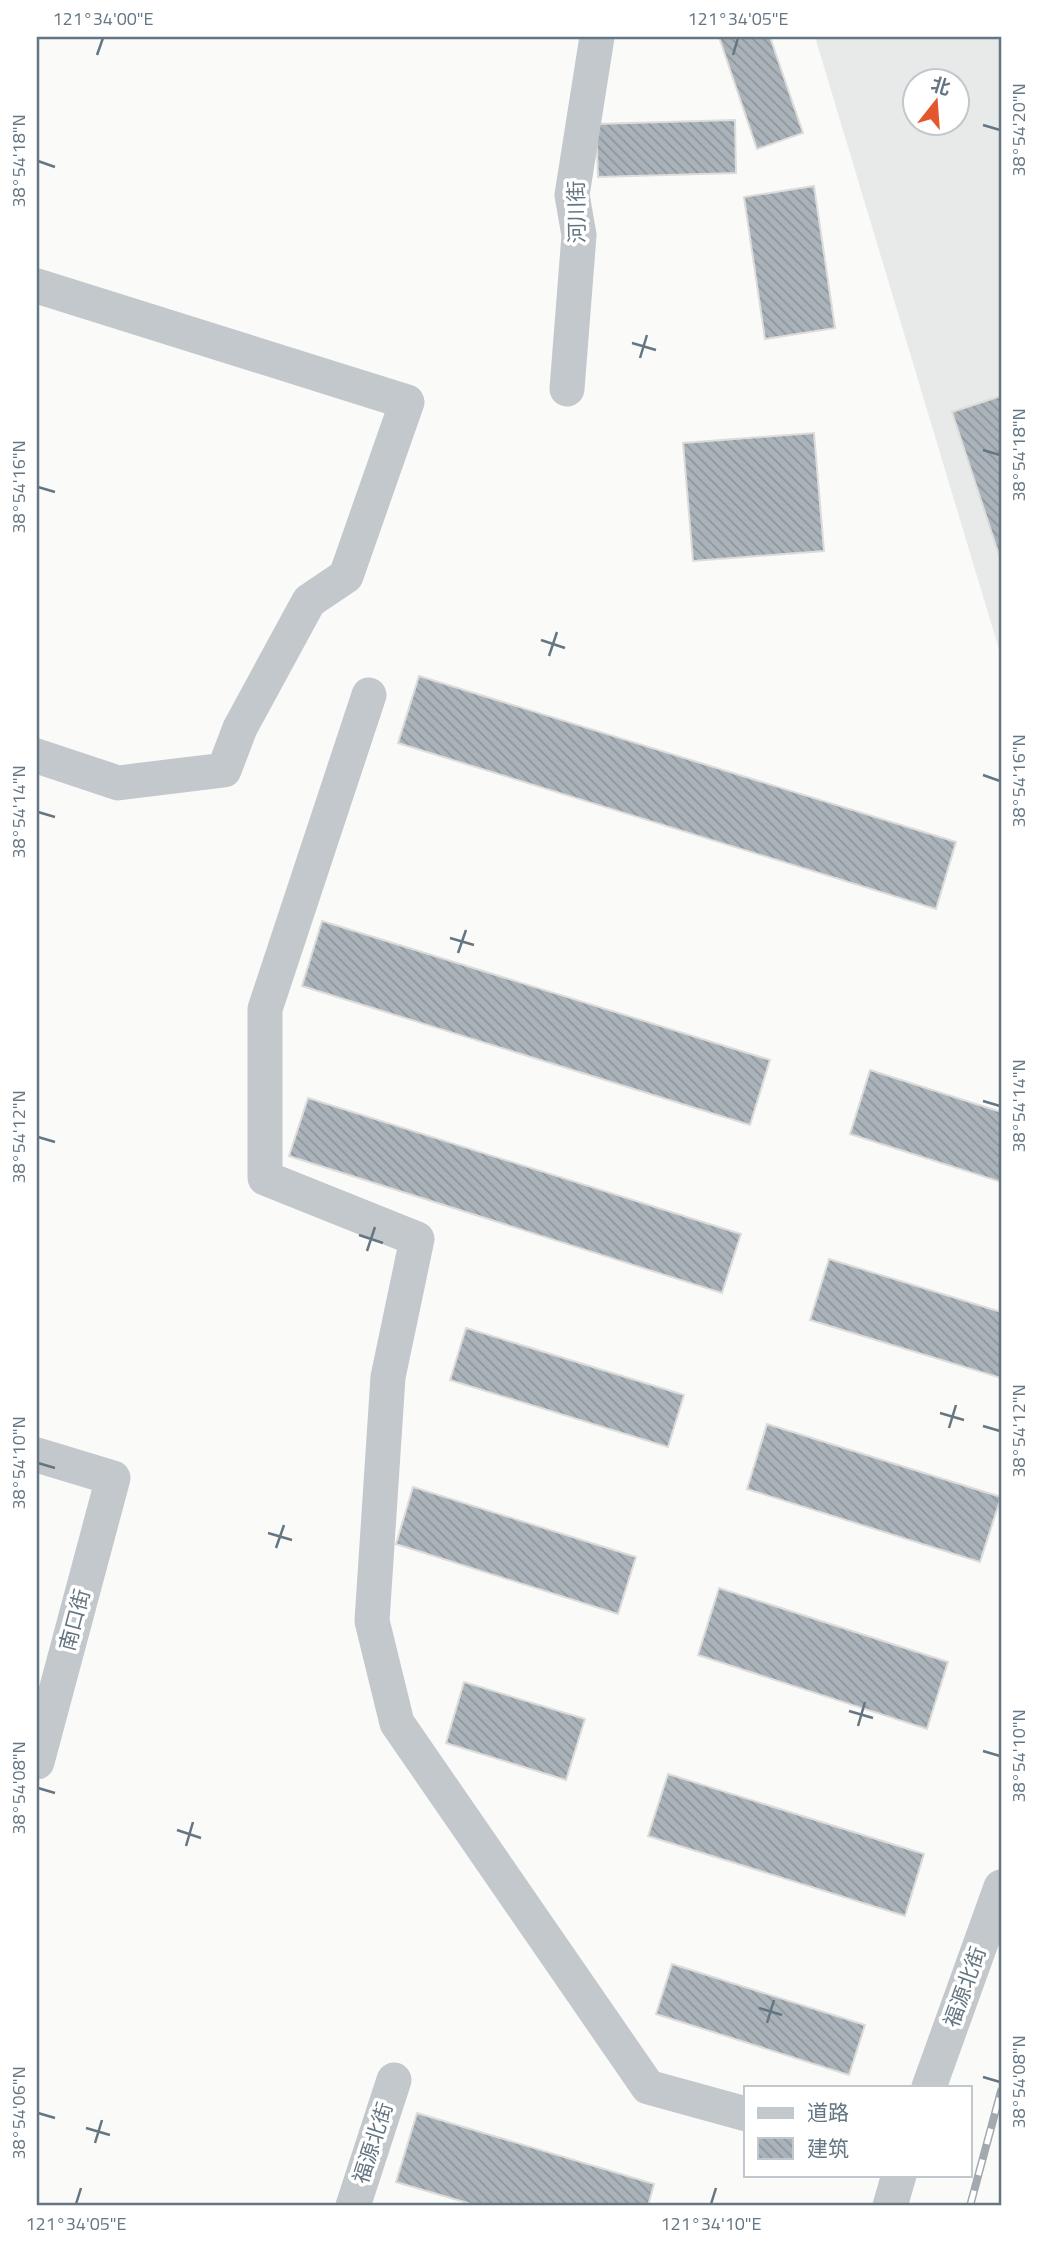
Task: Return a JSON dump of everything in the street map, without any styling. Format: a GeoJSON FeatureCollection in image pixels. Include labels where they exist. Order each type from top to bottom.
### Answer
{"type":"FeatureCollection","features":[{"type":"Feature","properties":{"kind":"street","name":"河川街"},"geometry":{"type":"LineString","coordinates":[[567,389],[579,235],[572,195],[597,37]]}},
{"type":"Feature","properties":{"kind":"street"},"geometry":{"type":"LineString","coordinates":[[37,286],[407,402],[346,576],[309,601],[240,729],[224,770],[118,783],[37,756]]}},
{"type":"Feature","properties":{"kind":"street"},"geometry":{"type":"LineString","coordinates":[[369,695],[265,1009],[265,1178],[417,1239],[388,1377],[372,1621],[397,1723],[648,2087],[744,2113]]}},
{"type":"Feature","properties":{"kind":"street","name":"南口街"},"geometry":{"type":"LineString","coordinates":[[37,1455],[113,1478],[37,1762]]}},
{"type":"Feature","properties":{"kind":"street","name":"福源北街"},"geometry":{"type":"LineString","coordinates":[[929,2086],[1001,1887]]}},
{"type":"Feature","properties":{"kind":"street","name":"福源北街"},"geometry":{"type":"LineString","coordinates":[[353,2206],[394,2080]]}},
{"type":"Feature","properties":{"kind":"street"},"geometry":{"type":"LineString","coordinates":[[890,2206],[899,2176]]}},
{"type":"Feature","properties":{"kind":"shaded area"},"geometry":{"type":"Polygon","coordinates":[[[815,37],[1001,37],[1001,656],[815,37]]]}},
{"type":"Feature","properties":{"kind":"building"},"geometry":{"type":"Polygon","coordinates":[[[719,37],[770,37],[803,133],[757,149],[719,37]]]}},
{"type":"Feature","properties":{"kind":"building"},"geometry":{"type":"Polygon","coordinates":[[[735,120],[736,173],[598,177],[596,124],[735,120]]]}},
{"type":"Feature","properties":{"kind":"building"},"geometry":{"type":"Polygon","coordinates":[[[814,186],[835,328],[765,339],[744,197],[814,186]]]}},
{"type":"Feature","properties":{"kind":"building"},"geometry":{"type":"Polygon","coordinates":[[[1001,396],[1001,561],[952,412],[1001,396]]]}},
{"type":"Feature","properties":{"kind":"building"},"geometry":{"type":"Polygon","coordinates":[[[814,433],[824,551],[693,561],[683,443],[814,433]]]}},
{"type":"Feature","properties":{"kind":"building"},"geometry":{"type":"Polygon","coordinates":[[[419,676],[956,842],[936,909],[398,743],[419,676]]]}},
{"type":"Feature","properties":{"kind":"building"},"geometry":{"type":"Polygon","coordinates":[[[322,921],[770,1060],[750,1125],[302,986],[322,921]]]}},
{"type":"Feature","properties":{"kind":"building"},"geometry":{"type":"Polygon","coordinates":[[[870,1070],[1001,1112],[1001,1182],[850,1134],[870,1070]]]}},
{"type":"Feature","properties":{"kind":"building"},"geometry":{"type":"Polygon","coordinates":[[[308,1098],[741,1234],[722,1293],[289,1156],[308,1098]]]}},
{"type":"Feature","properties":{"kind":"building"},"geometry":{"type":"Polygon","coordinates":[[[829,1259],[1001,1312],[1001,1378],[810,1320],[829,1259]]]}},
{"type":"Feature","properties":{"kind":"building"},"geometry":{"type":"Polygon","coordinates":[[[466,1328],[684,1395],[668,1447],[450,1380],[466,1328]]]}},
{"type":"Feature","properties":{"kind":"building"},"geometry":{"type":"Polygon","coordinates":[[[767,1424],[1001,1497],[980,1562],[747,1489],[767,1424]]]}},
{"type":"Feature","properties":{"kind":"building"},"geometry":{"type":"Polygon","coordinates":[[[413,1487],[636,1557],[618,1614],[396,1544],[413,1487]]]}},
{"type":"Feature","properties":{"kind":"building"},"geometry":{"type":"Polygon","coordinates":[[[719,1588],[948,1662],[927,1729],[698,1655],[719,1588]]]}},
{"type":"Feature","properties":{"kind":"building"},"geometry":{"type":"Polygon","coordinates":[[[464,1682],[585,1719],[566,1780],[446,1743],[464,1682]]]}},
{"type":"Feature","properties":{"kind":"building"},"geometry":{"type":"Polygon","coordinates":[[[668,1774],[924,1854],[905,1916],[648,1836],[668,1774]]]}},
{"type":"Feature","properties":{"kind":"building"},"geometry":{"type":"Polygon","coordinates":[[[672,1964],[865,2025],[849,2075],[656,2014],[672,1964]]]}},
{"type":"Feature","properties":{"kind":"building"},"geometry":{"type":"Polygon","coordinates":[[[417,2113],[654,2184],[648,2206],[478,2206],[396,2182],[417,2113]]]}},
{"type":"Feature","properties":{"kind":"railway"},"geometry":{"type":"LineString","coordinates":[[970,2206],[1001,2091]]}}]}
